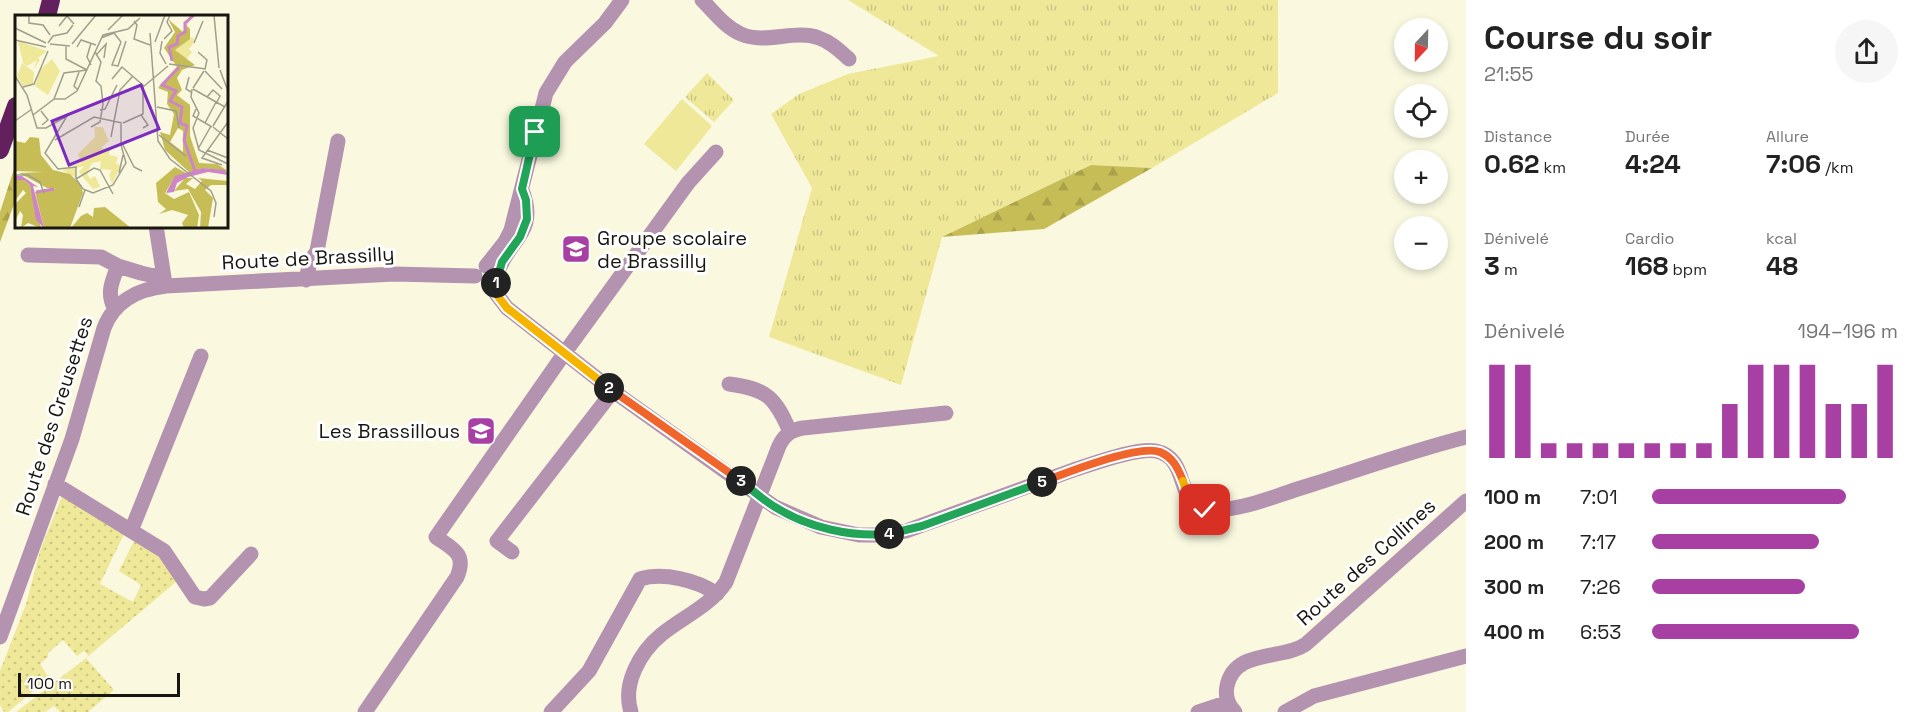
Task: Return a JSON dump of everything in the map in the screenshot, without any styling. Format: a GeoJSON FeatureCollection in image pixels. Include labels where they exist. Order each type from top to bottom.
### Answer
{"type":"FeatureCollection","features":[{"type":"Feature","properties":{"kind":"highway"},"geometry":{"type":"LineString","coordinates":[[47,15],[51,0]]}},
{"type":"Feature","properties":{"kind":"highway"},"geometry":{"type":"LineString","coordinates":[[0,150],[15,109]]}},
{"type":"Feature","properties":{"kind":"street"},"geometry":{"type":"LineString","coordinates":[[702,0],[726,24],[740,34],[766,39],[802,36],[819,38],[834,46],[849,59]]}},
{"type":"Feature","properties":{"kind":"street"},"geometry":{"type":"LineString","coordinates":[[614,4],[565,62],[550,86],[539,114],[522,189],[528,211],[525,225],[520,237],[502,262],[487,276],[507,308],[564,354],[781,510],[821,527],[859,535],[896,534],[1104,460],[1151,451],[1165,455],[1174,462],[1194,506],[1213,511],[1252,504],[1403,454],[1466,437]]}},
{"type":"Feature","properties":{"kind":"street"},"geometry":{"type":"LineString","coordinates":[[306,280],[310,262],[317,251],[338,141]]}},
{"type":"Feature","properties":{"kind":"street"},"geometry":{"type":"LineString","coordinates":[[365,712],[457,577],[461,559],[457,552],[436,537],[564,354],[688,183],[716,152]]}},
{"type":"Feature","properties":{"kind":"street"},"geometry":{"type":"LineString","coordinates":[[28,255],[101,257],[118,266],[165,280],[156,228]]}},
{"type":"Feature","properties":{"kind":"street"},"geometry":{"type":"LineString","coordinates":[[115,309],[110,293],[118,266]]}},
{"type":"Feature","properties":{"kind":"street","name":"Route de Brassilly"},"geometry":{"type":"LineString","coordinates":[[143,290],[165,280],[306,280],[394,274],[487,276]]}},
{"type":"Feature","properties":{"kind":"street","name":"Route des Creusettes"},"geometry":{"type":"LineString","coordinates":[[0,637],[72,439],[104,327],[115,309],[124,300],[143,290]]}},
{"type":"Feature","properties":{"kind":"street"},"geometry":{"type":"LineString","coordinates":[[131,531],[201,356]]}},
{"type":"Feature","properties":{"kind":"street"},"geometry":{"type":"LineString","coordinates":[[729,384],[756,388],[769,396],[779,408],[790,432]]}},
{"type":"Feature","properties":{"kind":"street"},"geometry":{"type":"LineString","coordinates":[[512,552],[497,541],[613,391]]}},
{"type":"Feature","properties":{"kind":"street"},"geometry":{"type":"LineString","coordinates":[[631,712],[628,695],[637,665],[653,643],[717,594],[730,573],[779,446],[790,432],[802,428],[946,413]]}},
{"type":"Feature","properties":{"kind":"street"},"geometry":{"type":"LineString","coordinates":[[55,484],[164,551],[192,595],[199,598],[210,598],[251,554]]}},
{"type":"Feature","properties":{"kind":"street","name":"Route des Collines"},"geometry":{"type":"LineString","coordinates":[[1231,707],[1226,691],[1229,680],[1245,662],[1255,657],[1295,650],[1306,644],[1466,501]]}},
{"type":"Feature","properties":{"kind":"street"},"geometry":{"type":"LineString","coordinates":[[551,712],[589,671],[640,579],[652,576],[670,578],[704,586],[717,594]]}},
{"type":"Feature","properties":{"kind":"street"},"geometry":{"type":"LineString","coordinates":[[1285,712],[1314,696],[1466,656]]}},
{"type":"Feature","properties":{"kind":"street"},"geometry":{"type":"LineString","coordinates":[[1198,712],[1231,707]]}},
{"type":"Feature","properties":{"kind":"green space"},"geometry":{"type":"Polygon","coordinates":[[[848,0],[1278,0],[1278,93],[1152,168],[1091,165],[942,237],[901,385],[769,337],[812,188],[771,114],[799,94],[848,74],[939,56],[848,0]]]}},
{"type":"Feature","properties":{"kind":"green space"},"geometry":{"type":"Polygon","coordinates":[[[707,73],[734,100],[714,122],[685,97],[707,73]]]}},
{"type":"Feature","properties":{"kind":"green space"},"geometry":{"type":"Polygon","coordinates":[[[682,99],[712,126],[676,171],[644,144],[682,99]]]}},
{"type":"Feature","properties":{"kind":"green space"},"geometry":{"type":"Polygon","coordinates":[[[1091,165],[1152,168],[1044,229],[942,237],[1091,165]]]}},
{"type":"Feature","properties":{"kind":"green space"},"geometry":{"type":"Polygon","coordinates":[[[15,166],[15,202],[0,242],[0,212],[15,166]]]}},
{"type":"Feature","properties":{"kind":"green space"},"geometry":{"type":"Polygon","coordinates":[[[62,496],[124,534],[100,584],[133,602],[141,585],[119,571],[133,543],[137,541],[159,552],[177,581],[86,658],[88,655],[84,651],[77,656],[63,640],[48,653],[48,657],[40,664],[49,678],[8,712],[4,712],[0,705],[0,671],[26,604],[40,551],[62,496]]]}},
{"type":"Feature","properties":{"kind":"green space"},"geometry":{"type":"Polygon","coordinates":[[[86,658],[114,690],[88,712],[60,712],[54,706],[45,712],[16,712],[86,658]]]}},
{"type":"Feature","properties":{"kind":"place","name":"Groupe scolaire de Brassilly"},"geometry":{"type":"Point","coordinates":[576,249]}},
{"type":"Feature","properties":{"kind":"place","name":"Les Brassillous"},"geometry":{"type":"Point","coordinates":[481,431]}},
{"type":"Feature","properties":{"kind":"route"},"geometry":{"type":"LineString","coordinates":[[535,132],[522,189],[528,211],[524,230],[502,262],[496,283],[491,287],[507,308],[538,334],[613,391],[776,507],[799,519],[840,532],[859,535],[896,534],[1104,460],[1145,451],[1156,451],[1174,462],[1191,502],[1194,506],[1205,510]]}}]}
